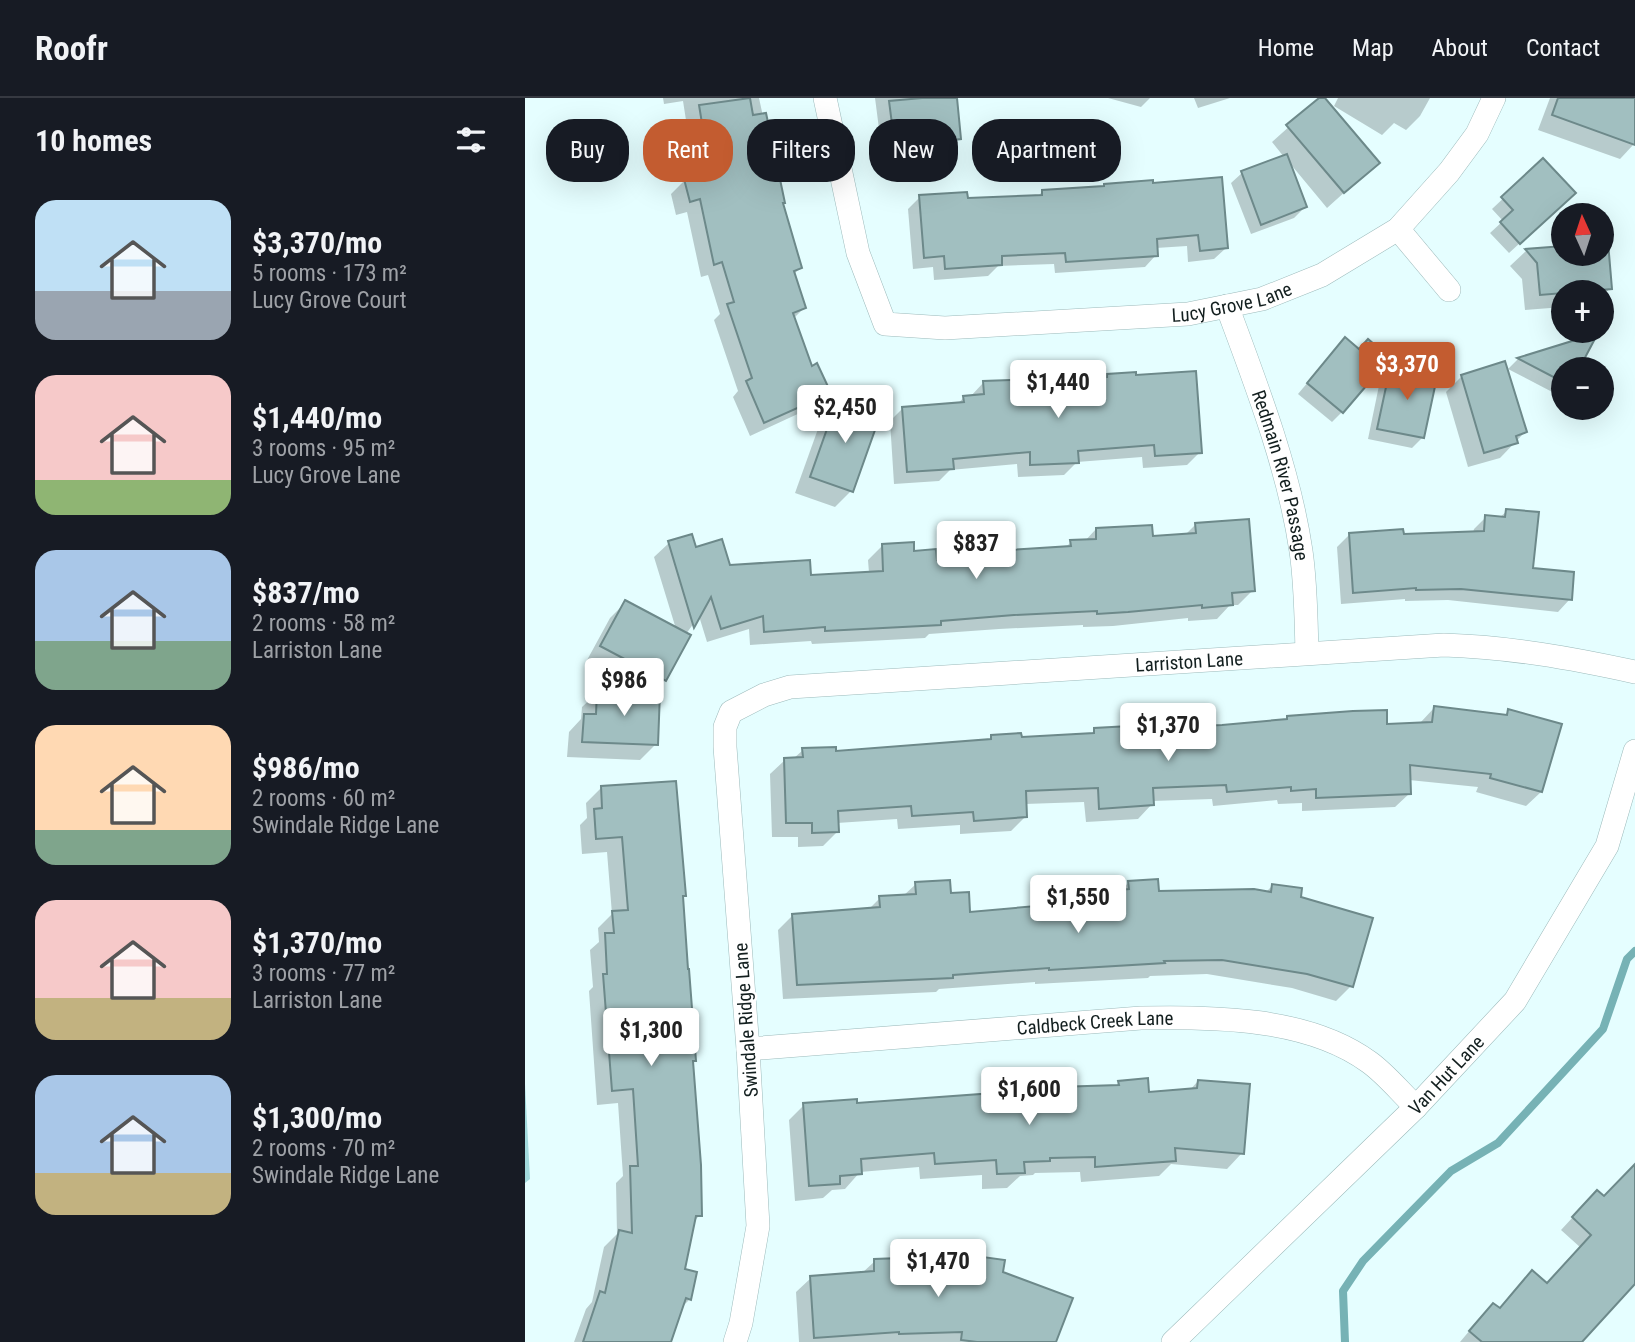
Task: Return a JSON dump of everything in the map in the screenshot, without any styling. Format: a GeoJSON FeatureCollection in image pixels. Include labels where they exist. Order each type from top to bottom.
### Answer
{"type":"FeatureCollection","features":[{"type":"Feature","properties":{"kind":"street","name":"Lucy Grove Lane"},"geometry":{"type":"LineString","coordinates":[[825,98],[858,253],[885,324],[945,328],[1188,314],[1262,299],[1322,275],[1398,229],[1477,134],[1495,98]]}},
{"type":"Feature","properties":{"kind":"street"},"geometry":{"type":"LineString","coordinates":[[1398,229],[1449,290]]}},
{"type":"Feature","properties":{"kind":"street","name":"Redmain River Passage"},"geometry":{"type":"LineString","coordinates":[[1227,306],[1266,417],[1294,516],[1304,583],[1307,653]]}},
{"type":"Feature","properties":{"kind":"street","name":"Larriston Lane"},"geometry":{"type":"LineString","coordinates":[[744,703],[790,687],[1444,645],[1492,647],[1555,655],[1635,672]]}},
{"type":"Feature","properties":{"kind":"street","name":"Swindale Ridge Lane"},"geometry":{"type":"LineString","coordinates":[[735,1342],[741,1323],[758,1226],[748,1049],[725,747],[725,727],[731,712],[744,703]]}},
{"type":"Feature","properties":{"kind":"street","name":"Van Hut Lane"},"geometry":{"type":"LineString","coordinates":[[1173,1342],[1416,1107],[1515,1001],[1608,846],[1635,751]]}},
{"type":"Feature","properties":{"kind":"street","name":"Caldbeck Creek Lane"},"geometry":{"type":"LineString","coordinates":[[748,1049],[1141,1018],[1243,1020],[1295,1030],[1341,1046],[1370,1063],[1416,1107]]}},
{"type":"Feature","properties":{"kind":"shaded area"},"geometry":{"type":"Polygon","coordinates":[[[525,1084],[530,1179],[525,1183],[525,1084]]]}},
{"type":"Feature","properties":{"kind":"building"},"geometry":{"type":"Polygon","coordinates":[[[750,98],[753,115],[766,113],[767,119],[747,119],[747,182],[781,182],[783,203],[802,268],[794,271],[806,308],[793,313],[812,366],[817,363],[831,393],[764,423],[746,381],[752,378],[727,304],[734,302],[722,262],[714,265],[700,199],[690,202],[685,182],[733,182],[733,119],[701,119],[699,105],[750,98]]]}},
{"type":"Feature","properties":{"kind":"building"},"geometry":{"type":"Polygon","coordinates":[[[957,98],[961,139],[958,139],[958,119],[891,119],[889,101],[957,98]]]}},
{"type":"Feature","properties":{"kind":"building"},"geometry":{"type":"Polygon","coordinates":[[[1319,98],[1325,98],[1380,163],[1344,193],[1286,125],[1319,98]]]}},
{"type":"Feature","properties":{"kind":"building"},"geometry":{"type":"Polygon","coordinates":[[[1558,98],[1635,98],[1635,145],[1552,115],[1558,98]]]}},
{"type":"Feature","properties":{"kind":"building"},"geometry":{"type":"Polygon","coordinates":[[[1287,154],[1307,207],[1261,225],[1241,171],[1287,154]]]}},
{"type":"Feature","properties":{"kind":"building"},"geometry":{"type":"Polygon","coordinates":[[[1543,158],[1576,193],[1565,203],[1551,203],[1551,216],[1520,244],[1500,222],[1513,210],[1501,197],[1543,158]]]}},
{"type":"Feature","properties":{"kind":"building"},"geometry":{"type":"Polygon","coordinates":[[[1222,177],[1228,248],[1200,251],[1198,235],[1157,239],[1158,256],[1066,262],[1065,253],[1002,256],[1002,265],[945,269],[944,256],[924,258],[919,195],[967,192],[968,198],[1042,195],[1042,190],[1222,177]]]}},
{"type":"Feature","properties":{"kind":"building"},"geometry":{"type":"Polygon","coordinates":[[[1551,247],[1551,266],[1610,266],[1611,280],[1551,280],[1551,294],[1540,295],[1537,263],[1525,249],[1551,247]]]}},
{"type":"Feature","properties":{"kind":"building"},"geometry":{"type":"Polygon","coordinates":[[[1345,337],[1359,349],[1368,339],[1390,358],[1343,413],[1307,383],[1345,337]]]}},
{"type":"Feature","properties":{"kind":"building"},"geometry":{"type":"Polygon","coordinates":[[[1566,343],[1593,343],[1585,357],[1551,357],[1551,376],[1517,358],[1566,343]]]}},
{"type":"Feature","properties":{"kind":"building"},"geometry":{"type":"Polygon","coordinates":[[[1392,359],[1406,371],[1437,377],[1424,438],[1377,429],[1392,359]]]}},
{"type":"Feature","properties":{"kind":"building"},"geometry":{"type":"Polygon","coordinates":[[[1505,361],[1527,432],[1516,436],[1518,443],[1484,453],[1461,375],[1505,361]]]}},
{"type":"Feature","properties":{"kind":"building"},"geometry":{"type":"Polygon","coordinates":[[[1196,371],[1202,453],[1155,456],[1154,445],[1078,451],[1079,463],[1030,465],[1030,452],[953,459],[954,469],[907,472],[902,407],[964,402],[963,396],[984,394],[983,381],[1196,371]]]}},
{"type":"Feature","properties":{"kind":"building"},"geometry":{"type":"Polygon","coordinates":[[[838,398],[881,413],[853,492],[810,477],[838,398]]]}},
{"type":"Feature","properties":{"kind":"building"},"geometry":{"type":"Polygon","coordinates":[[[1506,509],[1539,512],[1533,568],[1574,572],[1572,600],[1461,589],[1416,588],[1353,593],[1349,533],[1403,529],[1404,534],[1484,531],[1485,515],[1505,517],[1506,509]]]}},
{"type":"Feature","properties":{"kind":"building"},"geometry":{"type":"Polygon","coordinates":[[[1249,519],[1255,591],[1232,593],[1233,605],[1097,614],[1097,611],[1014,615],[941,621],[941,625],[825,631],[825,627],[764,632],[763,616],[721,629],[711,597],[694,628],[668,541],[692,534],[696,547],[722,539],[730,565],[810,560],[811,575],[883,571],[882,544],[914,542],[914,551],[936,549],[937,560],[1010,555],[1010,550],[1071,546],[1070,540],[1096,539],[1096,528],[1152,525],[1153,536],[1196,533],[1195,523],[1249,519]]]}},
{"type":"Feature","properties":{"kind":"building"},"geometry":{"type":"Polygon","coordinates":[[[625,600],[691,635],[666,681],[600,646],[625,600]]]}},
{"type":"Feature","properties":{"kind":"building"},"geometry":{"type":"Polygon","coordinates":[[[597,690],[660,692],[658,745],[582,742],[584,714],[596,714],[597,690]]]}},
{"type":"Feature","properties":{"kind":"building"},"geometry":{"type":"Polygon","coordinates":[[[1434,706],[1507,715],[1508,709],[1562,724],[1542,792],[1490,778],[1491,774],[1410,765],[1411,794],[1316,798],[1316,789],[1291,791],[1291,787],[1227,792],[1226,785],[1153,788],[1154,805],[1099,809],[1098,788],[1026,791],[1027,817],[974,821],[973,812],[912,816],[911,806],[838,811],[839,832],[812,833],[812,823],[786,823],[784,758],[803,757],[802,748],[836,747],[836,751],[991,739],[991,735],[1021,733],[1022,737],[1094,733],[1094,728],[1222,725],[1353,711],[1387,710],[1387,724],[1432,722],[1434,706]]]}},
{"type":"Feature","properties":{"kind":"building"},"geometry":{"type":"Polygon","coordinates":[[[676,781],[696,1061],[693,1061],[702,1216],[696,1216],[685,1269],[697,1272],[691,1300],[686,1298],[671,1342],[583,1342],[600,1291],[605,1293],[619,1230],[632,1233],[630,1166],[638,1166],[633,1089],[612,1091],[603,974],[607,974],[605,933],[614,933],[612,911],[628,910],[622,837],[596,839],[594,809],[602,808],[601,786],[676,781]]]}},
{"type":"Feature","properties":{"kind":"building"},"geometry":{"type":"Polygon","coordinates":[[[1158,879],[1159,891],[1254,889],[1271,892],[1272,884],[1302,888],[1301,897],[1373,918],[1353,987],[1307,974],[1222,960],[1164,961],[1165,963],[953,975],[953,978],[797,985],[792,914],[880,907],[879,896],[916,894],[915,882],[950,880],[951,893],[969,892],[970,912],[1036,906],[1037,912],[1107,908],[1105,891],[1129,889],[1128,881],[1158,879]]]}},
{"type":"Feature","properties":{"kind":"building"},"geometry":{"type":"Polygon","coordinates":[[[1148,1078],[1149,1092],[1197,1088],[1198,1080],[1250,1084],[1244,1154],[1175,1148],[1176,1161],[1095,1167],[1095,1157],[1050,1158],[1050,1161],[1024,1162],[1025,1173],[997,1174],[996,1160],[935,1164],[934,1153],[861,1159],[862,1174],[840,1176],[840,1184],[809,1186],[803,1103],[857,1099],[857,1103],[994,1093],[993,1089],[1119,1085],[1118,1081],[1148,1078]]]}},
{"type":"Feature","properties":{"kind":"building"},"geometry":{"type":"Polygon","coordinates":[[[1635,1164],[1635,1284],[1582,1342],[1482,1342],[1469,1331],[1493,1303],[1500,1308],[1532,1270],[1547,1283],[1591,1235],[1572,1217],[1597,1190],[1604,1196],[1635,1164]]]}},
{"type":"Feature","properties":{"kind":"building"},"geometry":{"type":"Polygon","coordinates":[[[954,1243],[976,1247],[975,1256],[1005,1260],[1003,1272],[1073,1298],[1056,1342],[977,1342],[961,1340],[962,1332],[899,1332],[814,1338],[810,1276],[874,1271],[874,1259],[901,1258],[901,1248],[953,1246],[954,1243]]]}},
{"type":"Feature","properties":{"kind":"waterway"},"geometry":{"type":"LineString","coordinates":[[1345,1342],[1343,1291],[1363,1261],[1451,1171],[1498,1143],[1603,1029],[1627,959],[1635,951]]}}]}
